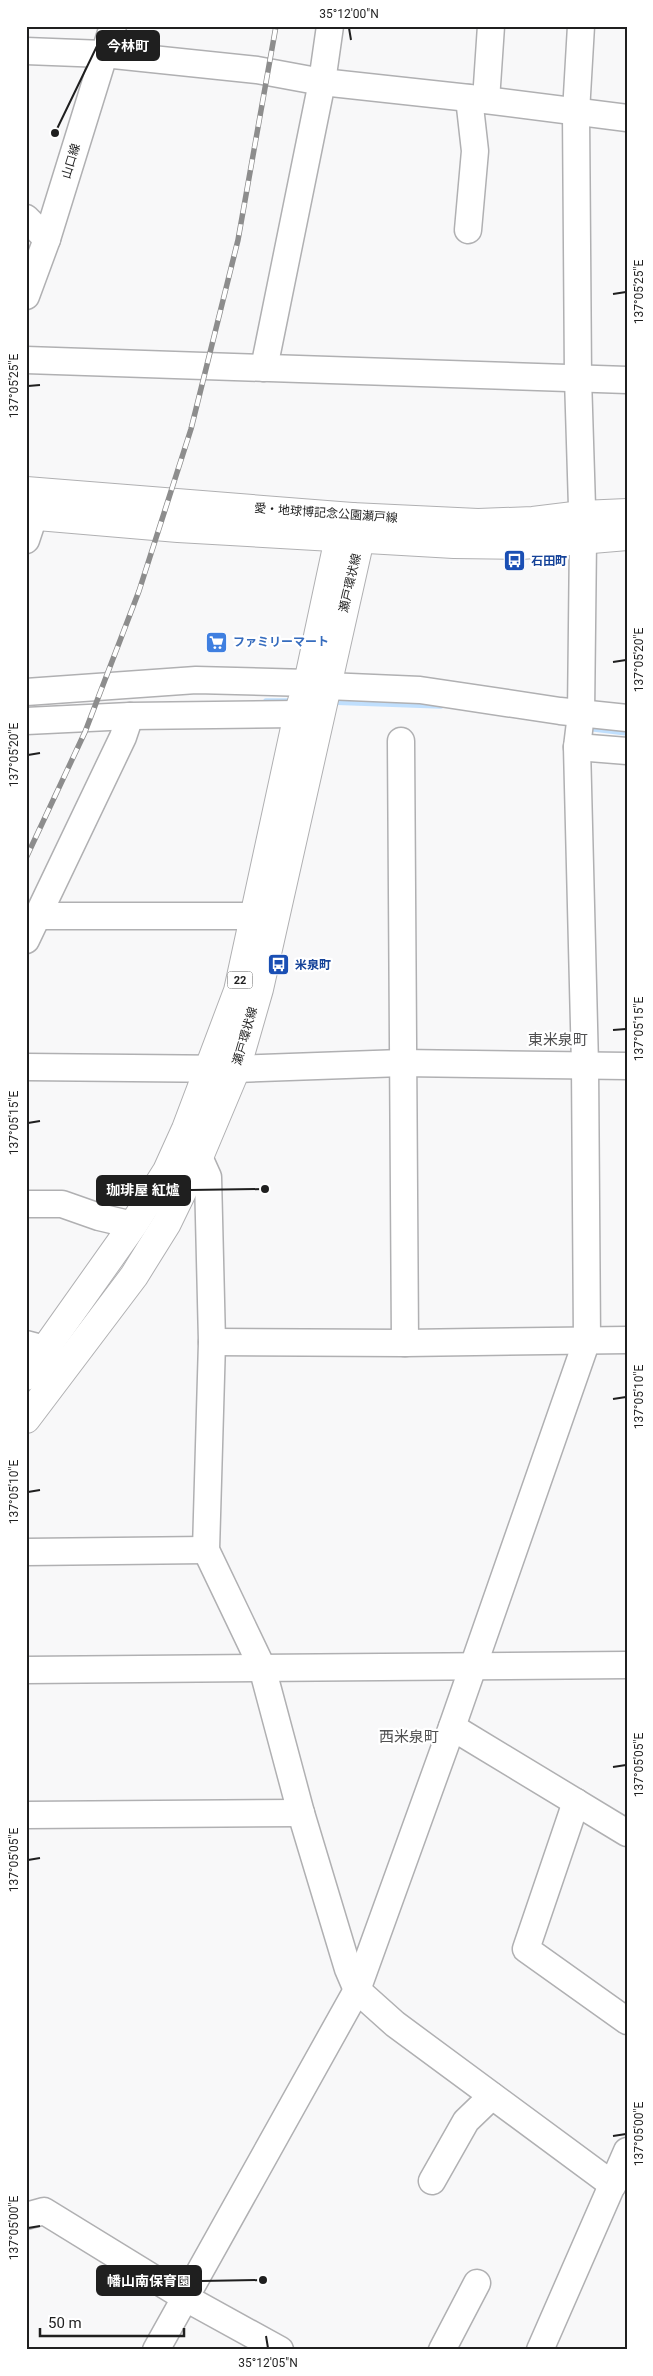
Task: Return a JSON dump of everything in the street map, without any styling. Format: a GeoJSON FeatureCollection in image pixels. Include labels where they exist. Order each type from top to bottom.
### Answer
{"type":"FeatureCollection","features":[{"type":"Feature","properties":{"kind":"main road","name":"愛・地球博記念公園瀬戸線"},"geometry":{"type":"LineString","coordinates":[[28,516],[350,531],[521,545],[627,513]]}},
{"type":"Feature","properties":{"kind":"main road","name":"愛・地球博記念公園瀬戸線"},"geometry":{"type":"LineString","coordinates":[[583,527],[627,536]]}},
{"type":"Feature","properties":{"kind":"main road","name":"瀬戸環状線"},"geometry":{"type":"LineString","coordinates":[[26,1376],[36,1346],[133,1225],[167,1171],[223,1068],[259,989],[317,684],[350,531]]}},
{"type":"Feature","properties":{"kind":"main road","name":"瀬戸環状線"},"geometry":{"type":"LineString","coordinates":[[26,1419],[134,1276],[167,1223],[199,1157],[223,1068],[298,714],[317,684]]}},
{"type":"Feature","properties":{"kind":"street","name":"山口線"},"geometry":{"type":"LineString","coordinates":[[26,296],[31,269],[47,239],[113,26]]}},
{"type":"Feature","properties":{"kind":"street"},"geometry":{"type":"LineString","coordinates":[[264,368],[322,82],[330,26]]}},
{"type":"Feature","properties":{"kind":"street"},"geometry":{"type":"LineString","coordinates":[[468,230],[475,151],[477,99],[491,26]]}},
{"type":"Feature","properties":{"kind":"street"},"geometry":{"type":"LineString","coordinates":[[156,2350],[357,1990],[452,1727],[587,1340],[585,1065],[577,747],[581,714],[583,527],[578,378],[576,112],[581,26]]}},
{"type":"Feature","properties":{"kind":"street"},"geometry":{"type":"LineString","coordinates":[[26,51],[104,54],[257,70],[322,82],[627,118]]}},
{"type":"Feature","properties":{"kind":"street"},"geometry":{"type":"LineString","coordinates":[[26,218],[47,239]]}},
{"type":"Feature","properties":{"kind":"street"},"geometry":{"type":"LineString","coordinates":[[26,360],[421,375],[627,380]]}},
{"type":"Feature","properties":{"kind":"street"},"geometry":{"type":"LineString","coordinates":[[26,692],[196,680],[317,684],[420,690],[581,714],[627,718]]}},
{"type":"Feature","properties":{"kind":"street"},"geometry":{"type":"LineString","coordinates":[[26,721],[130,716],[298,714]]}},
{"type":"Feature","properties":{"kind":"street"},"geometry":{"type":"LineString","coordinates":[[26,940],[124,737],[130,716]]}},
{"type":"Feature","properties":{"kind":"street"},"geometry":{"type":"LineString","coordinates":[[401,741],[405,1343]]}},
{"type":"Feature","properties":{"kind":"street"},"geometry":{"type":"LineString","coordinates":[[577,747],[627,751]]}},
{"type":"Feature","properties":{"kind":"street"},"geometry":{"type":"LineString","coordinates":[[38,916],[254,916]]}},
{"type":"Feature","properties":{"kind":"street"},"geometry":{"type":"LineString","coordinates":[[26,1067],[223,1068],[402,1063],[627,1066]]}},
{"type":"Feature","properties":{"kind":"street"},"geometry":{"type":"LineString","coordinates":[[199,1157],[208,1177],[212,1342],[206,1550],[262,1667],[301,1813],[348,1970],[357,1990],[394,2024],[613,2186]]}},
{"type":"Feature","properties":{"kind":"street"},"geometry":{"type":"LineString","coordinates":[[26,1204],[62,1204],[99,1217],[133,1225]]}},
{"type":"Feature","properties":{"kind":"street"},"geometry":{"type":"LineString","coordinates":[[212,1342],[405,1343],[627,1340]]}},
{"type":"Feature","properties":{"kind":"street"},"geometry":{"type":"LineString","coordinates":[[26,1552],[206,1550]]}},
{"type":"Feature","properties":{"kind":"street"},"geometry":{"type":"LineString","coordinates":[[26,1670],[262,1667],[472,1668],[627,1665]]}},
{"type":"Feature","properties":{"kind":"street"},"geometry":{"type":"LineString","coordinates":[[452,1727],[627,1833]]}},
{"type":"Feature","properties":{"kind":"street"},"geometry":{"type":"LineString","coordinates":[[576,1802],[526,1949],[627,2021]]}},
{"type":"Feature","properties":{"kind":"street"},"geometry":{"type":"LineString","coordinates":[[26,1815],[301,1813]]}},
{"type":"Feature","properties":{"kind":"street"},"geometry":{"type":"LineString","coordinates":[[432,2181],[466,2120],[492,2096]]}},
{"type":"Feature","properties":{"kind":"street"},"geometry":{"type":"LineString","coordinates":[[540,2350],[627,2151]]}},
{"type":"Feature","properties":{"kind":"street"},"geometry":{"type":"LineString","coordinates":[[26,2216],[44,2212],[184,2297],[280,2350]]}},
{"type":"Feature","properties":{"kind":"street"},"geometry":{"type":"LineString","coordinates":[[442,2350],[477,2283]]}},
{"type":"Feature","properties":{"kind":"waterway"},"geometry":{"type":"LineString","coordinates":[[266,701],[294,701]]}},
{"type":"Feature","properties":{"kind":"waterway"},"geometry":{"type":"LineString","coordinates":[[330,702],[441,706]]}},
{"type":"Feature","properties":{"kind":"waterway"},"geometry":{"type":"LineString","coordinates":[[586,728],[627,733]]}},
{"type":"Feature","properties":{"kind":"railway"},"geometry":{"type":"LineString","coordinates":[[26,858],[85,732],[139,591],[191,429],[238,240],[276,26]]}},
{"type":"Feature","properties":{"kind":"place","name":"今林町"},"geometry":{"type":"Point","coordinates":[55,133]}},
{"type":"Feature","properties":{"kind":"place","name":"石田町"},"geometry":{"type":"Point","coordinates":[515,561]}},
{"type":"Feature","properties":{"kind":"place","name":"ファミリーマート"},"geometry":{"type":"Point","coordinates":[217,642]}},
{"type":"Feature","properties":{"kind":"place","name":"米泉町"},"geometry":{"type":"Point","coordinates":[279,965]}},
{"type":"Feature","properties":{"kind":"place","name":"珈琲屋 紅爐"},"geometry":{"type":"Point","coordinates":[265,1189]}},
{"type":"Feature","properties":{"kind":"place","name":"幡山南保育園"},"geometry":{"type":"Point","coordinates":[263,2280]}},
{"type":"Feature","properties":{"kind":"district","name":"東米泉町"},"geometry":{"type":"Point","coordinates":[558,1040]}},
{"type":"Feature","properties":{"kind":"district","name":"西米泉町"},"geometry":{"type":"Point","coordinates":[409,1737]}}]}
